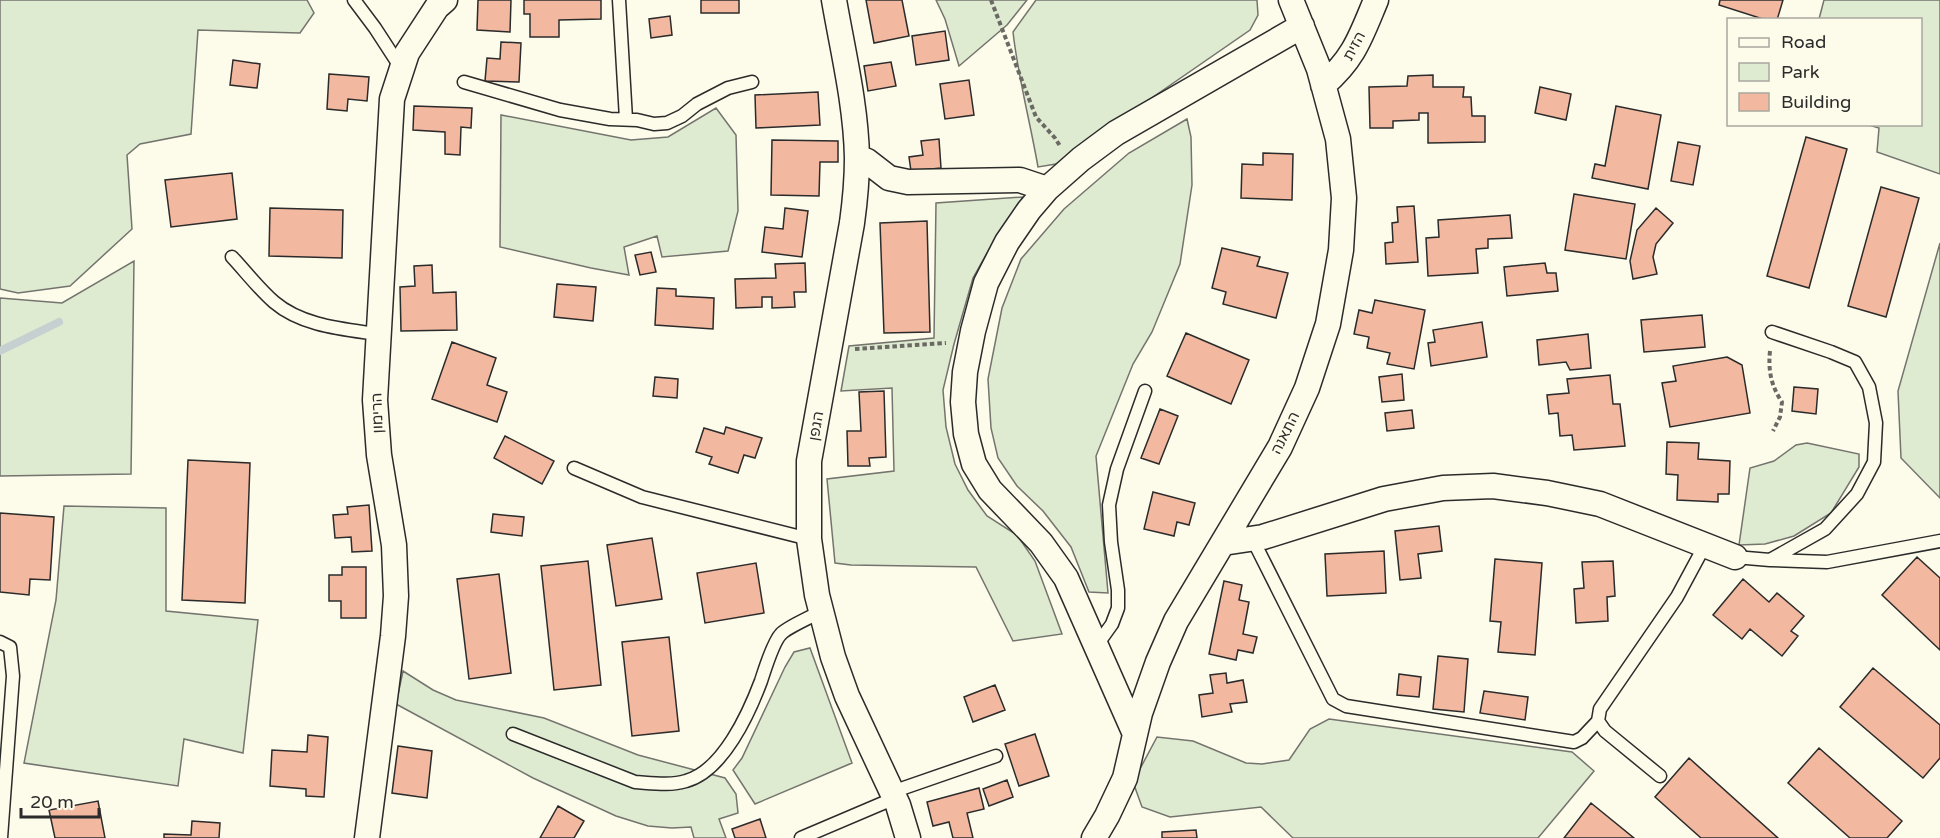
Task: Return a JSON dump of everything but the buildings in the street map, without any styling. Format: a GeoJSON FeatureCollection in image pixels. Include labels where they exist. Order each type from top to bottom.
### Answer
{"type":"FeatureCollection","features":[{"type":"Feature","properties":{"kind":"street","name":"הרימון"},"geometry":{"type":"LineString","coordinates":[[368,837],[396,596],[394,545],[379,455],[375,400],[392,99],[407,53],[437,7],[445,0]]}},
{"type":"Feature","properties":{"kind":"street","name":"הגפן"},"geometry":{"type":"LineString","coordinates":[[834,0],[854,119],[857,157],[852,223],[809,461],[809,539],[817,595],[833,657],[847,696],[894,795],[908,838]]}},
{"type":"Feature","properties":{"kind":"street","name":"התאנה"},"geometry":{"type":"LineString","coordinates":[[1094,838],[1125,778],[1140,712],[1176,621],[1280,447],[1307,388],[1328,324],[1341,250],[1344,198],[1338,139],[1319,69],[1291,0]]}},
{"type":"Feature","properties":{"kind":"street","name":"הזית"},"geometry":{"type":"LineString","coordinates":[[1323,85],[1339,72],[1352,56],[1376,0]]}},
{"type":"Feature","properties":{"kind":"street"},"geometry":{"type":"LineString","coordinates":[[1135,734],[1066,578],[1041,543],[990,490],[974,464],[966,434],[963,402],[965,372],[971,342],[986,283],[1007,242],[1047,189],[1116,133],[1302,26]]}},
{"type":"Feature","properties":{"kind":"street"},"geometry":{"type":"LineString","coordinates":[[857,157],[867,161],[889,178],[908,182],[1020,180],[1047,189]]}},
{"type":"Feature","properties":{"kind":"street"},"geometry":{"type":"LineString","coordinates":[[1222,543],[1263,537],[1384,500],[1443,488],[1493,486],[1547,493],[1600,504],[1736,557]]}},
{"type":"Feature","properties":{"kind":"lane"},"geometry":{"type":"LineString","coordinates":[[354,0],[402,69]]}},
{"type":"Feature","properties":{"kind":"lane"},"geometry":{"type":"LineString","coordinates":[[619,0],[626,119]]}},
{"type":"Feature","properties":{"kind":"lane"},"geometry":{"type":"LineString","coordinates":[[464,82],[560,110],[654,124],[667,123],[728,88],[752,81]]}},
{"type":"Feature","properties":{"kind":"lane"},"geometry":{"type":"LineString","coordinates":[[232,257],[275,303],[295,315],[326,326],[377,334]]}},
{"type":"Feature","properties":{"kind":"lane"},"geometry":{"type":"LineString","coordinates":[[1770,560],[1825,529],[1857,494],[1874,462],[1875,423],[1869,387],[1855,362],[1772,332]]}},
{"type":"Feature","properties":{"kind":"lane"},"geometry":{"type":"LineString","coordinates":[[1097,645],[1112,624],[1118,608],[1109,505],[1118,469],[1145,392]]}},
{"type":"Feature","properties":{"kind":"lane"},"geometry":{"type":"LineString","coordinates":[[574,468],[642,497],[809,539]]}},
{"type":"Feature","properties":{"kind":"lane"},"geometry":{"type":"LineString","coordinates":[[1252,538],[1333,699],[1346,706],[1574,742],[1582,738],[1598,721],[1600,709],[1677,597],[1705,545]]}},
{"type":"Feature","properties":{"kind":"lane"},"geometry":{"type":"LineString","coordinates":[[1736,557],[1827,562],[1940,541]]}},
{"type":"Feature","properties":{"kind":"lane"},"geometry":{"type":"LineString","coordinates":[[513,734],[635,782],[686,782],[705,772],[730,744],[752,705],[769,658],[781,634],[821,611]]}},
{"type":"Feature","properties":{"kind":"lane"},"geometry":{"type":"LineString","coordinates":[[0,642],[10,647],[13,676],[1,838]]}},
{"type":"Feature","properties":{"kind":"lane"},"geometry":{"type":"LineString","coordinates":[[1598,721],[1605,731],[1660,776]]}},
{"type":"Feature","properties":{"kind":"lane"},"geometry":{"type":"LineString","coordinates":[[801,838],[894,795],[996,756]]}},
{"type":"Feature","properties":{"kind":"path"},"geometry":{"type":"LineString","coordinates":[[991,0],[1035,117],[1055,138],[1071,168]]}},
{"type":"Feature","properties":{"kind":"path"},"geometry":{"type":"LineString","coordinates":[[1772,332],[1770,376],[1774,390],[1782,402],[1780,417],[1773,431]]}},
{"type":"Feature","properties":{"kind":"path"},"geometry":{"type":"LineString","coordinates":[[829,350],[971,342]]}},
{"type":"Feature","properties":{"kind":"green space"},"geometry":{"type":"Polygon","coordinates":[[[0,0],[307,0],[314,13],[300,33],[198,30],[191,134],[140,144],[127,155],[132,229],[70,286],[18,293],[0,289],[0,0]]]}},
{"type":"Feature","properties":{"kind":"green space"},"geometry":{"type":"Polygon","coordinates":[[[936,0],[1027,0],[1007,25],[959,66],[945,19],[936,0]]]}},
{"type":"Feature","properties":{"kind":"green space"},"geometry":{"type":"Polygon","coordinates":[[[1036,0],[1257,0],[1258,15],[1250,30],[1056,164],[1038,167],[1013,32],[1036,0]]]}},
{"type":"Feature","properties":{"kind":"green space"},"geometry":{"type":"Polygon","coordinates":[[[1824,0],[1940,0],[1940,174],[1877,152],[1879,128],[1872,126],[1922,126],[1922,18],[1819,18],[1824,0]]]}},
{"type":"Feature","properties":{"kind":"green space"},"geometry":{"type":"Polygon","coordinates":[[[716,108],[736,135],[738,211],[728,251],[662,257],[657,236],[624,247],[629,275],[500,247],[501,115],[631,140],[668,137],[716,108]]]}},
{"type":"Feature","properties":{"kind":"green space"},"geometry":{"type":"Polygon","coordinates":[[[1187,119],[1191,137],[1192,185],[1180,264],[1152,332],[1133,364],[1096,456],[1108,593],[1089,592],[1071,547],[1043,511],[1017,486],[998,458],[991,428],[988,379],[1002,308],[1021,259],[1064,209],[1129,153],[1187,119]]]}},
{"type":"Feature","properties":{"kind":"green space"},"geometry":{"type":"Polygon","coordinates":[[[1023,197],[996,237],[973,278],[943,390],[946,427],[955,464],[968,490],[987,516],[1017,535],[1035,561],[1062,634],[1013,641],[976,567],[835,563],[827,479],[894,471],[892,388],[841,391],[849,346],[934,338],[936,203],[1023,197]]]}},
{"type":"Feature","properties":{"kind":"green space"},"geometry":{"type":"Polygon","coordinates":[[[1940,243],[1940,498],[1901,458],[1898,391],[1940,243]]]}},
{"type":"Feature","properties":{"kind":"green space"},"geometry":{"type":"Polygon","coordinates":[[[134,261],[131,474],[0,476],[0,298],[62,303],[134,261]]]}},
{"type":"Feature","properties":{"kind":"green space"},"geometry":{"type":"Polygon","coordinates":[[[1807,443],[1859,454],[1859,467],[1831,513],[1794,536],[1765,544],[1739,545],[1750,468],[1774,461],[1796,445],[1807,443]]]}},
{"type":"Feature","properties":{"kind":"green space"},"geometry":{"type":"Polygon","coordinates":[[[64,506],[166,508],[166,611],[258,620],[243,753],[184,739],[178,786],[24,763],[56,600],[64,506]]]}},
{"type":"Feature","properties":{"kind":"green space"},"geometry":{"type":"Polygon","coordinates":[[[810,648],[852,763],[755,804],[733,770],[742,758],[794,652],[810,648]]]}},
{"type":"Feature","properties":{"kind":"green space"},"geometry":{"type":"Polygon","coordinates":[[[403,671],[433,690],[456,700],[544,718],[638,755],[725,778],[736,794],[738,813],[719,819],[726,838],[694,838],[691,827],[648,826],[616,816],[533,778],[396,704],[403,671]]]}},
{"type":"Feature","properties":{"kind":"green space"},"geometry":{"type":"Polygon","coordinates":[[[1329,719],[1572,752],[1594,771],[1538,838],[1293,838],[1261,807],[1170,817],[1142,807],[1133,782],[1157,737],[1193,741],[1246,763],[1262,764],[1289,760],[1310,729],[1329,719]]]}},
{"type":"Feature","properties":{"kind":"waterway"},"geometry":{"type":"LineString","coordinates":[[0,351],[59,322]]}}]}
